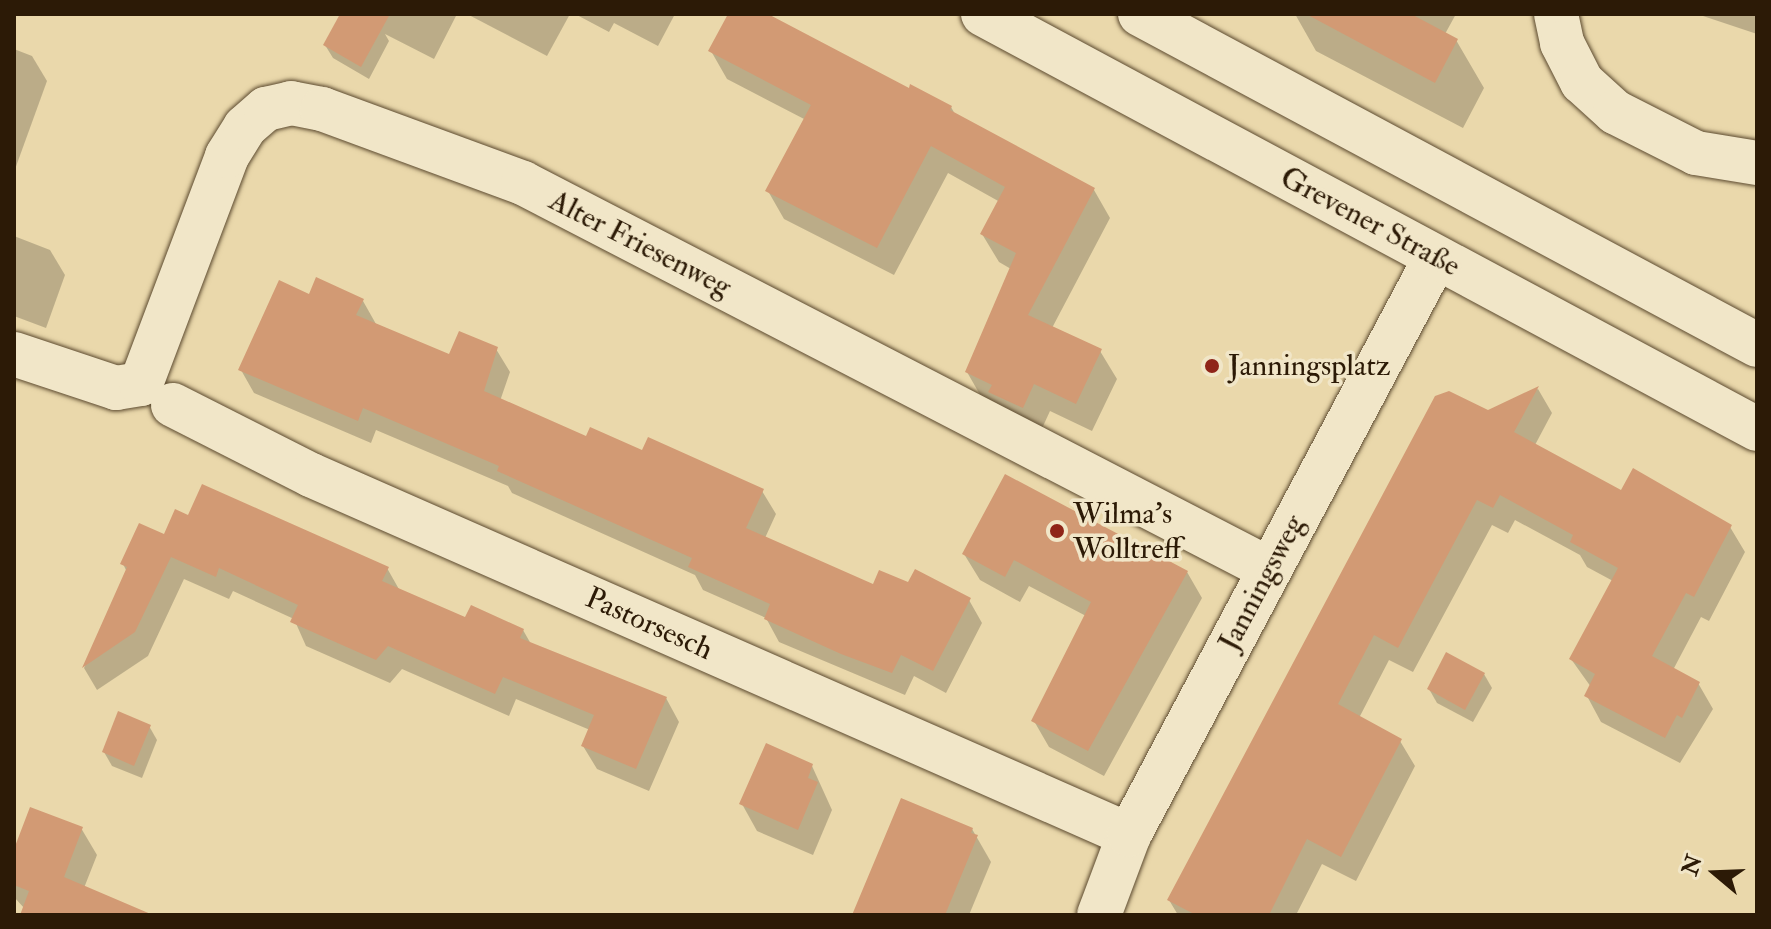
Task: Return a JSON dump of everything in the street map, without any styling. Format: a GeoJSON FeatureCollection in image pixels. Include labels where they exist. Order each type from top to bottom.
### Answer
{"type":"FeatureCollection","features":[{"type":"Feature","properties":{"kind":"street","name":"Grevener Straße"},"geometry":{"type":"LineString","coordinates":[[983,14],[1757,429]]}},
{"type":"Feature","properties":{"kind":"street"},"geometry":{"type":"LineString","coordinates":[[1140,14],[1757,345]]}},
{"type":"Feature","properties":{"kind":"street"},"geometry":{"type":"LineString","coordinates":[[1556,14],[1562,43],[1582,82],[1615,112],[1696,153],[1757,163]]}},
{"type":"Feature","properties":{"kind":"street","name":"Alter Friesenweg"},"geometry":{"type":"LineString","coordinates":[[155,395],[227,156],[245,127],[266,109],[291,103],[322,109],[523,183],[1269,569]]}},
{"type":"Feature","properties":{"kind":"street","name":"Janningsweg"},"geometry":{"type":"LineString","coordinates":[[1101,914],[1129,835],[1436,257]]}},
{"type":"Feature","properties":{"kind":"street","name":"Pastorsesch"},"geometry":{"type":"LineString","coordinates":[[14,354],[116,388],[155,395],[311,475],[1129,835]]}},
{"type":"Feature","properties":{"kind":"building"},"geometry":{"type":"Polygon","coordinates":[[[340,14],[390,14],[361,67],[323,45],[340,14]]]}},
{"type":"Feature","properties":{"kind":"building"},"geometry":{"type":"Polygon","coordinates":[[[728,14],[768,14],[909,88],[910,84],[952,106],[950,110],[1095,188],[1028,315],[1102,349],[1076,404],[1034,384],[1023,408],[988,392],[992,385],[965,372],[1016,253],[980,234],[1005,187],[931,146],[877,248],[765,191],[811,105],[708,51],[728,14]]]}},
{"type":"Feature","properties":{"kind":"building"},"geometry":{"type":"Polygon","coordinates":[[[1306,14],[1411,14],[1458,39],[1435,83],[1306,14]]]}},
{"type":"Feature","properties":{"kind":"building"},"geometry":{"type":"Polygon","coordinates":[[[316,277],[364,299],[356,315],[449,354],[459,331],[498,347],[484,391],[586,436],[590,427],[642,450],[648,437],[764,489],[746,528],[873,584],[879,570],[908,582],[915,569],[971,598],[933,671],[901,655],[892,673],[841,654],[764,619],[770,604],[688,567],[692,558],[497,471],[499,466],[363,408],[358,421],[238,370],[279,280],[309,294],[316,277]]]}},
{"type":"Feature","properties":{"kind":"building"},"geometry":{"type":"Polygon","coordinates":[[[1539,386],[1514,432],[1621,490],[1633,468],[1732,525],[1694,597],[1686,593],[1652,656],[1700,682],[1682,718],[1677,715],[1665,738],[1584,696],[1595,674],[1569,659],[1618,568],[1570,542],[1573,535],[1500,495],[1493,508],[1477,500],[1398,648],[1374,635],[1338,704],[1402,739],[1341,857],[1307,839],[1269,915],[1196,915],[1167,900],[1435,396],[1449,391],[1488,410],[1539,386]]]}},
{"type":"Feature","properties":{"kind":"building"},"geometry":{"type":"Polygon","coordinates":[[[1005,474],[1188,571],[1088,751],[1031,721],[1091,602],[1014,560],[1005,577],[962,554],[1005,474]]]}},
{"type":"Feature","properties":{"kind":"building"},"geometry":{"type":"Polygon","coordinates":[[[202,484],[389,567],[382,581],[465,617],[471,605],[524,629],[520,638],[667,697],[636,769],[581,746],[594,715],[503,677],[495,694],[388,646],[376,660],[290,622],[298,605],[219,568],[216,577],[171,557],[135,632],[82,668],[127,567],[120,564],[139,523],[164,534],[175,509],[188,515],[202,484]]]}},
{"type":"Feature","properties":{"kind":"building"},"geometry":{"type":"Polygon","coordinates":[[[1446,652],[1485,673],[1465,710],[1427,689],[1446,652]]]}},
{"type":"Feature","properties":{"kind":"building"},"geometry":{"type":"Polygon","coordinates":[[[118,711],[151,725],[134,766],[102,752],[118,711]]]}},
{"type":"Feature","properties":{"kind":"building"},"geometry":{"type":"Polygon","coordinates":[[[766,743],[813,764],[808,778],[818,782],[798,830],[739,804],[766,743]]]}},
{"type":"Feature","properties":{"kind":"building"},"geometry":{"type":"Polygon","coordinates":[[[901,798],[973,828],[971,833],[978,835],[945,915],[852,915],[901,798]]]}},
{"type":"Feature","properties":{"kind":"building"},"geometry":{"type":"Polygon","coordinates":[[[30,807],[83,827],[64,877],[153,915],[20,915],[29,891],[14,885],[14,849],[30,807]]]}},
{"type":"Feature","properties":{"kind":"place","name":"Janningsplatz"},"geometry":{"type":"Point","coordinates":[1212,366]}},
{"type":"Feature","properties":{"kind":"place","name":"Wilma's Wolltreff"},"geometry":{"type":"Point","coordinates":[1057,531]}}]}
